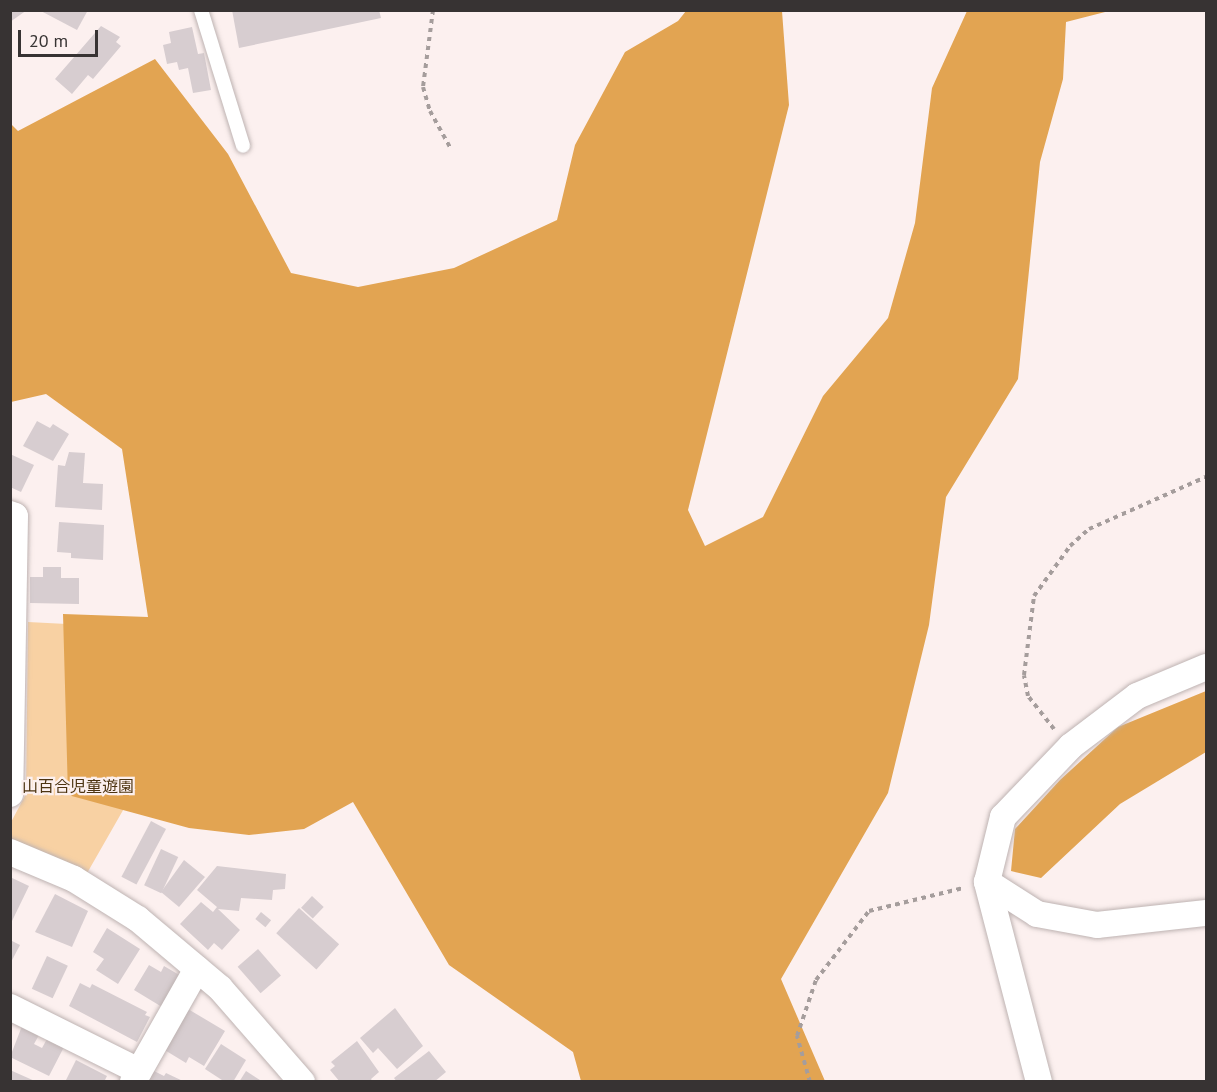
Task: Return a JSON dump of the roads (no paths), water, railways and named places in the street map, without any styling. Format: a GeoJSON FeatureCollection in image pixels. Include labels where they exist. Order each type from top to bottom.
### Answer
{"type":"FeatureCollection","features":[{"type":"Feature","properties":{"kind":"street"},"geometry":{"type":"LineString","coordinates":[[10,514],[15,516],[10,794]]}},
{"type":"Feature","properties":{"kind":"street"},"geometry":{"type":"LineString","coordinates":[[1039,1082],[987,882],[1003,817],[1071,746],[1137,696],[1206,667]]}},
{"type":"Feature","properties":{"kind":"street"},"geometry":{"type":"LineString","coordinates":[[10,852],[74,879],[138,919],[220,988],[302,1082]]}},
{"type":"Feature","properties":{"kind":"street"},"geometry":{"type":"LineString","coordinates":[[987,882],[1037,914],[1097,925],[1206,913]]}},
{"type":"Feature","properties":{"kind":"street"},"geometry":{"type":"LineString","coordinates":[[10,1007],[136,1076],[197,969]]}},
{"type":"Feature","properties":{"kind":"lane"},"geometry":{"type":"LineString","coordinates":[[201,10],[243,146]]}},
{"type":"Feature","properties":{"kind":"park label","name":"山百合児童遊園"},"geometry":{"type":"Point","coordinates":[78,786]}}]}
